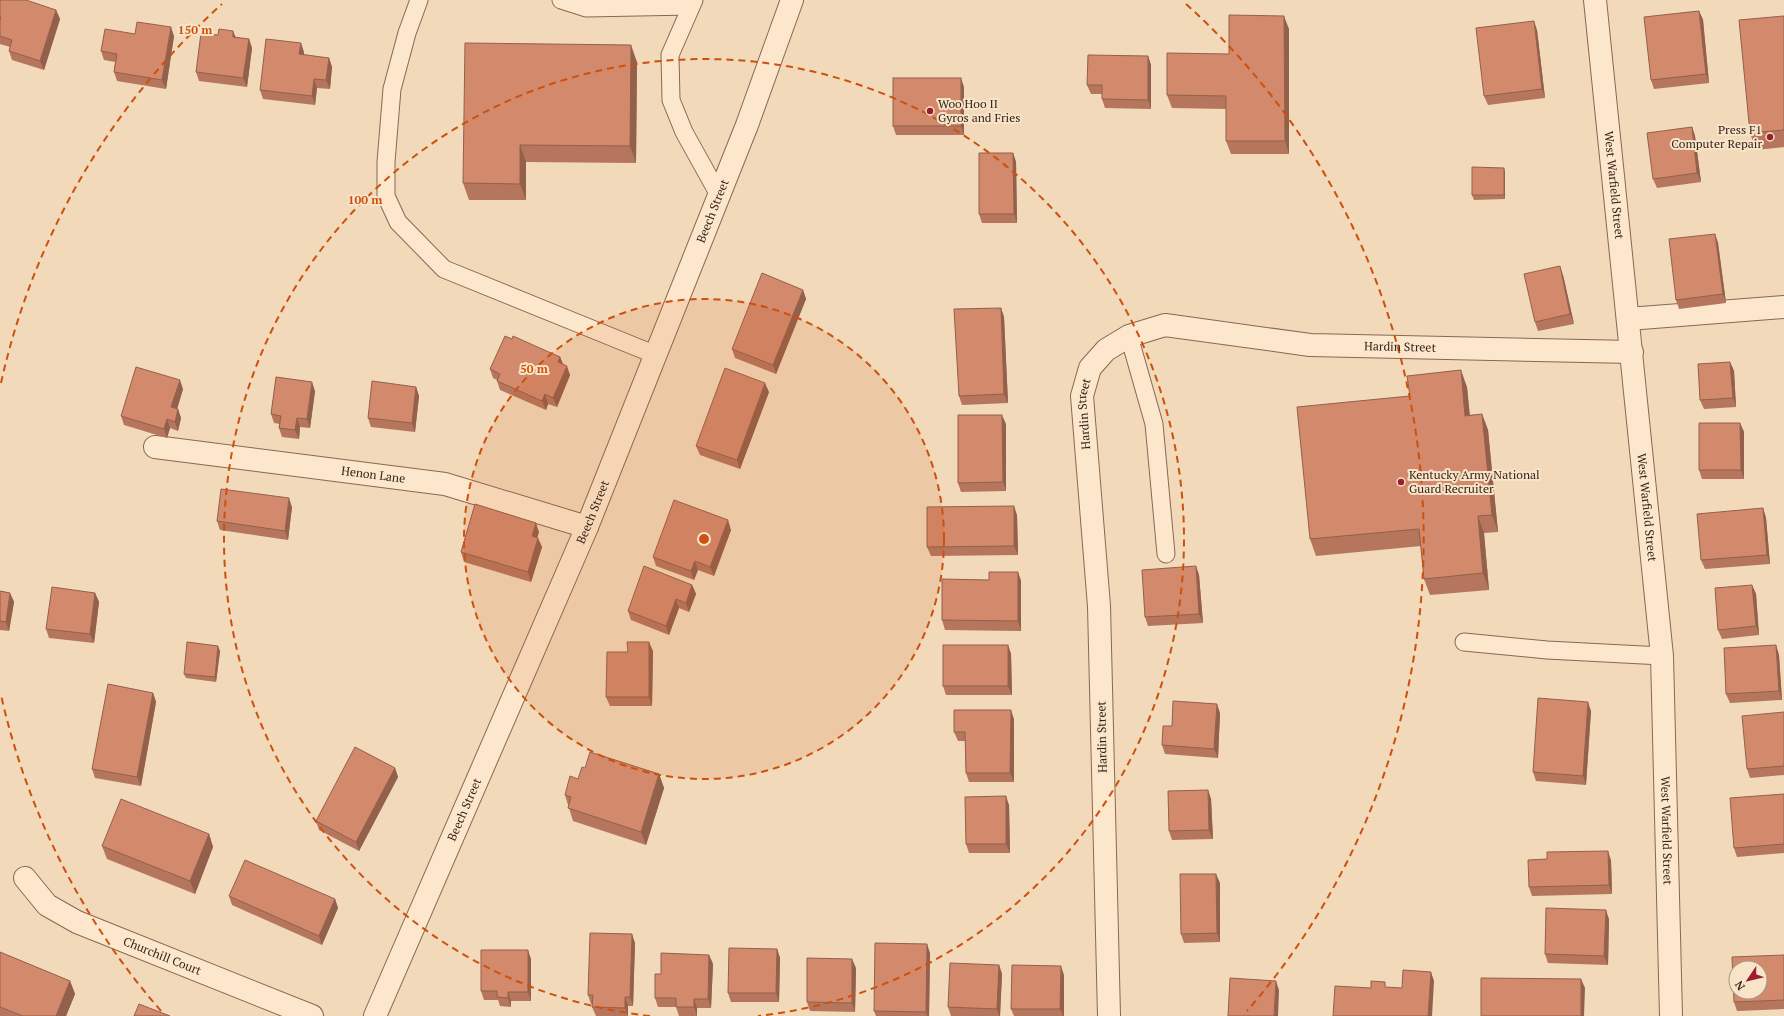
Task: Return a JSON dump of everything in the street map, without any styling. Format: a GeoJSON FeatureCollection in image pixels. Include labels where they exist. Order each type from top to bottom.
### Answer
{"type":"FeatureCollection","features":[{"type":"Feature","properties":{"kind":"street","name":"Beech Street"},"geometry":{"type":"LineString","coordinates":[[375,1016],[587,527],[747,125],[792,0]]}},
{"type":"Feature","properties":{"kind":"street","name":"West Warfield Street"},"geometry":{"type":"LineString","coordinates":[[1596,0],[1662,656],[1671,1016]]}},
{"type":"Feature","properties":{"kind":"street"},"geometry":{"type":"LineString","coordinates":[[1628,319],[1784,307]]}},
{"type":"Feature","properties":{"kind":"street","name":"Hardin Street"},"geometry":{"type":"LineString","coordinates":[[1109,1016],[1099,606],[1082,396],[1090,368],[1106,350],[1129,336],[1165,325],[1310,345],[1632,352]]}},
{"type":"Feature","properties":{"kind":"street","name":"Henon Lane"},"geometry":{"type":"LineString","coordinates":[[155,447],[445,484],[587,527]]}},
{"type":"Feature","properties":{"kind":"street","name":"Churchill Court"},"geometry":{"type":"LineString","coordinates":[[25,878],[47,905],[77,922],[312,1016]]}},
{"type":"Feature","properties":{"kind":"lane"},"geometry":{"type":"LineString","coordinates":[[419,0],[407,33],[392,90],[386,162],[386,196],[398,222],[444,269],[656,355]]}},
{"type":"Feature","properties":{"kind":"lane"},"geometry":{"type":"LineString","coordinates":[[561,0],[586,8],[692,3],[670,55],[671,100],[684,132],[719,195]]}},
{"type":"Feature","properties":{"kind":"lane"},"geometry":{"type":"LineString","coordinates":[[1129,336],[1154,424],[1166,554]]}},
{"type":"Feature","properties":{"kind":"lane"},"geometry":{"type":"LineString","coordinates":[[1464,642],[1547,650],[1662,656]]}},
{"type":"Feature","properties":{"kind":"building"},"geometry":{"type":"Polygon","coordinates":[[[0,0],[26,0],[56,10],[40,61],[9,51],[12,40],[0,36],[0,0]]]}},
{"type":"Feature","properties":{"kind":"building"},"geometry":{"type":"Polygon","coordinates":[[[1699,11],[1706,74],[1651,80],[1644,17],[1699,11]]]}},
{"type":"Feature","properties":{"kind":"building"},"geometry":{"type":"Polygon","coordinates":[[[1229,15],[1284,16],[1285,141],[1226,141],[1226,96],[1167,95],[1167,53],[1229,54],[1229,15]]]}},
{"type":"Feature","properties":{"kind":"building"},"geometry":{"type":"Polygon","coordinates":[[[1784,16],[1784,130],[1750,133],[1739,20],[1784,16]]]}},
{"type":"Feature","properties":{"kind":"building"},"geometry":{"type":"Polygon","coordinates":[[[1534,21],[1542,89],[1484,96],[1476,28],[1534,21]]]}},
{"type":"Feature","properties":{"kind":"building"},"geometry":{"type":"Polygon","coordinates":[[[137,22],[171,27],[162,80],[114,72],[117,54],[101,51],[105,29],[135,34],[137,22]]]}},
{"type":"Feature","properties":{"kind":"building"},"geometry":{"type":"Polygon","coordinates":[[[219,29],[233,31],[233,37],[249,39],[243,78],[196,72],[201,33],[218,35],[219,29]]]}},
{"type":"Feature","properties":{"kind":"building"},"geometry":{"type":"Polygon","coordinates":[[[266,39],[301,43],[299,54],[329,58],[326,80],[314,79],[312,96],[260,90],[266,39]]]}},
{"type":"Feature","properties":{"kind":"building"},"geometry":{"type":"Polygon","coordinates":[[[465,43],[631,45],[630,146],[520,145],[520,184],[463,183],[465,43]]]}},
{"type":"Feature","properties":{"kind":"building"},"geometry":{"type":"Polygon","coordinates":[[[1088,55],[1148,56],[1148,100],[1102,99],[1102,85],[1087,85],[1088,55]]]}},
{"type":"Feature","properties":{"kind":"building","name":"Woo Hoo II Gyros and Fries"},"geometry":{"type":"Polygon","coordinates":[[[893,78],[961,78],[961,126],[893,126],[893,78]]]}},
{"type":"Feature","properties":{"kind":"building"},"geometry":{"type":"Polygon","coordinates":[[[1692,127],[1697,173],[1653,179],[1647,133],[1692,127]]]}},
{"type":"Feature","properties":{"kind":"building"},"geometry":{"type":"Polygon","coordinates":[[[979,153],[1013,153],[1014,214],[979,214],[979,153]]]}},
{"type":"Feature","properties":{"kind":"building"},"geometry":{"type":"Polygon","coordinates":[[[1472,167],[1504,168],[1504,195],[1472,195],[1472,167]]]}},
{"type":"Feature","properties":{"kind":"building"},"geometry":{"type":"Polygon","coordinates":[[[1715,234],[1723,294],[1676,300],[1669,239],[1715,234]]]}},
{"type":"Feature","properties":{"kind":"building"},"geometry":{"type":"Polygon","coordinates":[[[1560,266],[1570,314],[1535,322],[1524,274],[1560,266]]]}},
{"type":"Feature","properties":{"kind":"building"},"geometry":{"type":"Polygon","coordinates":[[[762,273],[803,290],[773,365],[732,349],[762,273]]]}},
{"type":"Feature","properties":{"kind":"building"},"geometry":{"type":"Polygon","coordinates":[[[1001,308],[1004,394],[959,396],[954,309],[1001,308]]]}},
{"type":"Feature","properties":{"kind":"building"},"geometry":{"type":"Polygon","coordinates":[[[505,336],[512,339],[513,336],[560,357],[558,362],[567,366],[553,398],[545,394],[542,401],[497,381],[500,374],[490,369],[505,336]]]}},
{"type":"Feature","properties":{"kind":"building"},"geometry":{"type":"Polygon","coordinates":[[[1730,362],[1733,398],[1700,400],[1698,364],[1730,362]]]}},
{"type":"Feature","properties":{"kind":"building"},"geometry":{"type":"Polygon","coordinates":[[[136,367],[180,380],[171,407],[178,409],[175,422],[167,419],[164,429],[121,416],[136,367]]]}},
{"type":"Feature","properties":{"kind":"building"},"geometry":{"type":"Polygon","coordinates":[[[725,368],[765,383],[737,460],[696,446],[725,368]]]}},
{"type":"Feature","properties":{"kind":"building","name":"Kentucky Army National Guard Recruiter"},"geometry":{"type":"Polygon","coordinates":[[[1461,370],[1465,416],[1482,414],[1492,515],[1478,516],[1483,573],[1424,579],[1419,529],[1310,539],[1297,407],[1410,396],[1407,376],[1461,370]]]}},
{"type":"Feature","properties":{"kind":"building"},"geometry":{"type":"Polygon","coordinates":[[[276,377],[312,382],[307,419],[297,418],[295,430],[279,428],[281,416],[271,414],[276,377]]]}},
{"type":"Feature","properties":{"kind":"building"},"geometry":{"type":"Polygon","coordinates":[[[372,381],[416,387],[412,423],[368,418],[372,381]]]}},
{"type":"Feature","properties":{"kind":"building"},"geometry":{"type":"Polygon","coordinates":[[[958,415],[1002,415],[1003,482],[958,483],[958,415]]]}},
{"type":"Feature","properties":{"kind":"building"},"geometry":{"type":"Polygon","coordinates":[[[1699,423],[1740,423],[1741,470],[1699,470],[1699,423]]]}},
{"type":"Feature","properties":{"kind":"building"},"geometry":{"type":"Polygon","coordinates":[[[221,489],[289,498],[285,531],[217,521],[221,489]]]}},
{"type":"Feature","properties":{"kind":"building"},"geometry":{"type":"Polygon","coordinates":[[[674,500],[728,520],[710,567],[695,561],[691,571],[653,557],[674,500]]]}},
{"type":"Feature","properties":{"kind":"building"},"geometry":{"type":"Polygon","coordinates":[[[475,504],[536,523],[532,536],[538,538],[528,572],[461,552],[475,504]]]}},
{"type":"Feature","properties":{"kind":"building"},"geometry":{"type":"Polygon","coordinates":[[[1014,506],[1014,546],[927,547],[927,507],[1014,506]]]}},
{"type":"Feature","properties":{"kind":"building"},"geometry":{"type":"Polygon","coordinates":[[[1763,508],[1767,555],[1701,560],[1697,514],[1763,508]]]}},
{"type":"Feature","properties":{"kind":"building"},"geometry":{"type":"Polygon","coordinates":[[[644,566],[692,585],[686,603],[676,599],[666,626],[628,611],[644,566]]]}},
{"type":"Feature","properties":{"kind":"building"},"geometry":{"type":"Polygon","coordinates":[[[1196,566],[1199,614],[1145,617],[1142,570],[1196,566]]]}},
{"type":"Feature","properties":{"kind":"building"},"geometry":{"type":"Polygon","coordinates":[[[989,572],[1018,572],[1018,621],[942,620],[942,579],[989,580],[989,572]]]}},
{"type":"Feature","properties":{"kind":"building"},"geometry":{"type":"Polygon","coordinates":[[[1752,585],[1756,626],[1718,630],[1715,588],[1752,585]]]}},
{"type":"Feature","properties":{"kind":"building"},"geometry":{"type":"Polygon","coordinates":[[[52,587],[95,593],[90,634],[46,629],[52,587]]]}},
{"type":"Feature","properties":{"kind":"building"},"geometry":{"type":"Polygon","coordinates":[[[0,591],[10,593],[6,622],[0,621],[0,591]]]}},
{"type":"Feature","properties":{"kind":"building"},"geometry":{"type":"Polygon","coordinates":[[[187,642],[218,646],[215,677],[184,674],[187,642]]]}},
{"type":"Feature","properties":{"kind":"building"},"geometry":{"type":"Polygon","coordinates":[[[627,642],[649,642],[649,697],[606,697],[607,652],[628,652],[627,642]]]}},
{"type":"Feature","properties":{"kind":"building"},"geometry":{"type":"Polygon","coordinates":[[[943,645],[1008,645],[1008,686],[943,686],[943,645]]]}},
{"type":"Feature","properties":{"kind":"building"},"geometry":{"type":"Polygon","coordinates":[[[1776,645],[1779,691],[1726,694],[1724,648],[1776,645]]]}},
{"type":"Feature","properties":{"kind":"building"},"geometry":{"type":"Polygon","coordinates":[[[108,684],[153,693],[137,777],[92,769],[108,684]]]}},
{"type":"Feature","properties":{"kind":"building"},"geometry":{"type":"Polygon","coordinates":[[[1538,698],[1588,702],[1583,776],[1533,772],[1538,698]]]}},
{"type":"Feature","properties":{"kind":"building"},"geometry":{"type":"Polygon","coordinates":[[[1173,701],[1217,704],[1214,749],[1162,745],[1163,726],[1172,726],[1173,701]]]}},
{"type":"Feature","properties":{"kind":"building"},"geometry":{"type":"Polygon","coordinates":[[[954,710],[1011,710],[1010,773],[966,773],[965,732],[954,732],[954,710]]]}},
{"type":"Feature","properties":{"kind":"building"},"geometry":{"type":"Polygon","coordinates":[[[1784,712],[1784,766],[1747,769],[1742,716],[1784,712]]]}},
{"type":"Feature","properties":{"kind":"building"},"geometry":{"type":"Polygon","coordinates":[[[355,747],[395,768],[356,842],[316,821],[355,747]]]}},
{"type":"Feature","properties":{"kind":"building"},"geometry":{"type":"Polygon","coordinates":[[[590,752],[659,774],[641,832],[568,808],[571,797],[565,795],[570,776],[578,779],[582,767],[585,768],[590,752]]]}},
{"type":"Feature","properties":{"kind":"building"},"geometry":{"type":"Polygon","coordinates":[[[1208,790],[1209,830],[1169,831],[1168,791],[1208,790]]]}},
{"type":"Feature","properties":{"kind":"building"},"geometry":{"type":"Polygon","coordinates":[[[1784,794],[1784,844],[1734,848],[1730,798],[1784,794]]]}},
{"type":"Feature","properties":{"kind":"building"},"geometry":{"type":"Polygon","coordinates":[[[1006,796],[1006,844],[966,844],[965,797],[1006,796]]]}},
{"type":"Feature","properties":{"kind":"building"},"geometry":{"type":"Polygon","coordinates":[[[121,799],[209,834],[190,881],[102,846],[121,799]]]}},
{"type":"Feature","properties":{"kind":"building"},"geometry":{"type":"Polygon","coordinates":[[[1608,851],[1609,885],[1529,887],[1528,860],[1547,859],[1547,852],[1608,851]]]}},
{"type":"Feature","properties":{"kind":"building"},"geometry":{"type":"Polygon","coordinates":[[[245,860],[335,899],[319,936],[229,896],[245,860]]]}},
{"type":"Feature","properties":{"kind":"building"},"geometry":{"type":"Polygon","coordinates":[[[1180,874],[1216,874],[1217,933],[1181,934],[1180,874]]]}},
{"type":"Feature","properties":{"kind":"building"},"geometry":{"type":"Polygon","coordinates":[[[1546,908],[1606,910],[1604,956],[1545,954],[1546,908]]]}},
{"type":"Feature","properties":{"kind":"building"},"geometry":{"type":"Polygon","coordinates":[[[590,933],[632,934],[630,997],[625,997],[625,1008],[592,1007],[593,995],[588,995],[590,933]]]}},
{"type":"Feature","properties":{"kind":"building"},"geometry":{"type":"Polygon","coordinates":[[[875,943],[927,944],[926,1012],[874,1011],[875,943]]]}},
{"type":"Feature","properties":{"kind":"building"},"geometry":{"type":"Polygon","coordinates":[[[729,948],[777,949],[776,993],[728,993],[729,948]]]}},
{"type":"Feature","properties":{"kind":"building"},"geometry":{"type":"Polygon","coordinates":[[[481,950],[528,950],[528,992],[508,992],[508,998],[497,997],[497,991],[481,991],[481,950]]]}},
{"type":"Feature","properties":{"kind":"building"},"geometry":{"type":"Polygon","coordinates":[[[0,952],[70,981],[56,1016],[23,1016],[0,1007],[0,952]]]}},
{"type":"Feature","properties":{"kind":"building"},"geometry":{"type":"Polygon","coordinates":[[[661,953],[709,955],[708,999],[694,999],[694,1007],[676,1007],[676,998],[655,998],[655,974],[661,974],[661,953]]]}},
{"type":"Feature","properties":{"kind":"building"},"geometry":{"type":"Polygon","coordinates":[[[1784,955],[1784,1000],[1734,1002],[1734,1000],[1768,1000],[1768,960],[1732,960],[1732,957],[1784,955]]]}},
{"type":"Feature","properties":{"kind":"building"},"geometry":{"type":"Polygon","coordinates":[[[807,958],[852,959],[852,1003],[807,1002],[807,958]]]}},
{"type":"Feature","properties":{"kind":"building"},"geometry":{"type":"Polygon","coordinates":[[[950,963],[999,965],[997,1009],[948,1007],[950,963]]]}},
{"type":"Feature","properties":{"kind":"building"},"geometry":{"type":"Polygon","coordinates":[[[1012,965],[1061,966],[1060,1009],[1011,1009],[1012,965]]]}},
{"type":"Feature","properties":{"kind":"building"},"geometry":{"type":"Polygon","coordinates":[[[1403,970],[1431,972],[1428,1016],[1333,1016],[1335,986],[1371,988],[1371,981],[1385,982],[1385,987],[1402,988],[1403,970]]]}},
{"type":"Feature","properties":{"kind":"building"},"geometry":{"type":"Polygon","coordinates":[[[1230,978],[1276,981],[1274,1016],[1228,1016],[1230,978]]]}},
{"type":"Feature","properties":{"kind":"building"},"geometry":{"type":"Polygon","coordinates":[[[1481,978],[1581,979],[1581,1016],[1481,1016],[1481,978]]]}},
{"type":"Feature","properties":{"kind":"building"},"geometry":{"type":"Polygon","coordinates":[[[139,1004],[170,1016],[134,1016],[139,1004]]]}},
{"type":"Feature","properties":{"kind":"place","name":"Woo Hoo II Gyros and Fries"},"geometry":{"type":"Point","coordinates":[930,111]}},
{"type":"Feature","properties":{"kind":"place","name":"Press F1 Computer Repair"},"geometry":{"type":"Point","coordinates":[1770,137]}},
{"type":"Feature","properties":{"kind":"place","name":"Kentucky Army National Guard Recruiter"},"geometry":{"type":"Point","coordinates":[1401,482]}}]}
